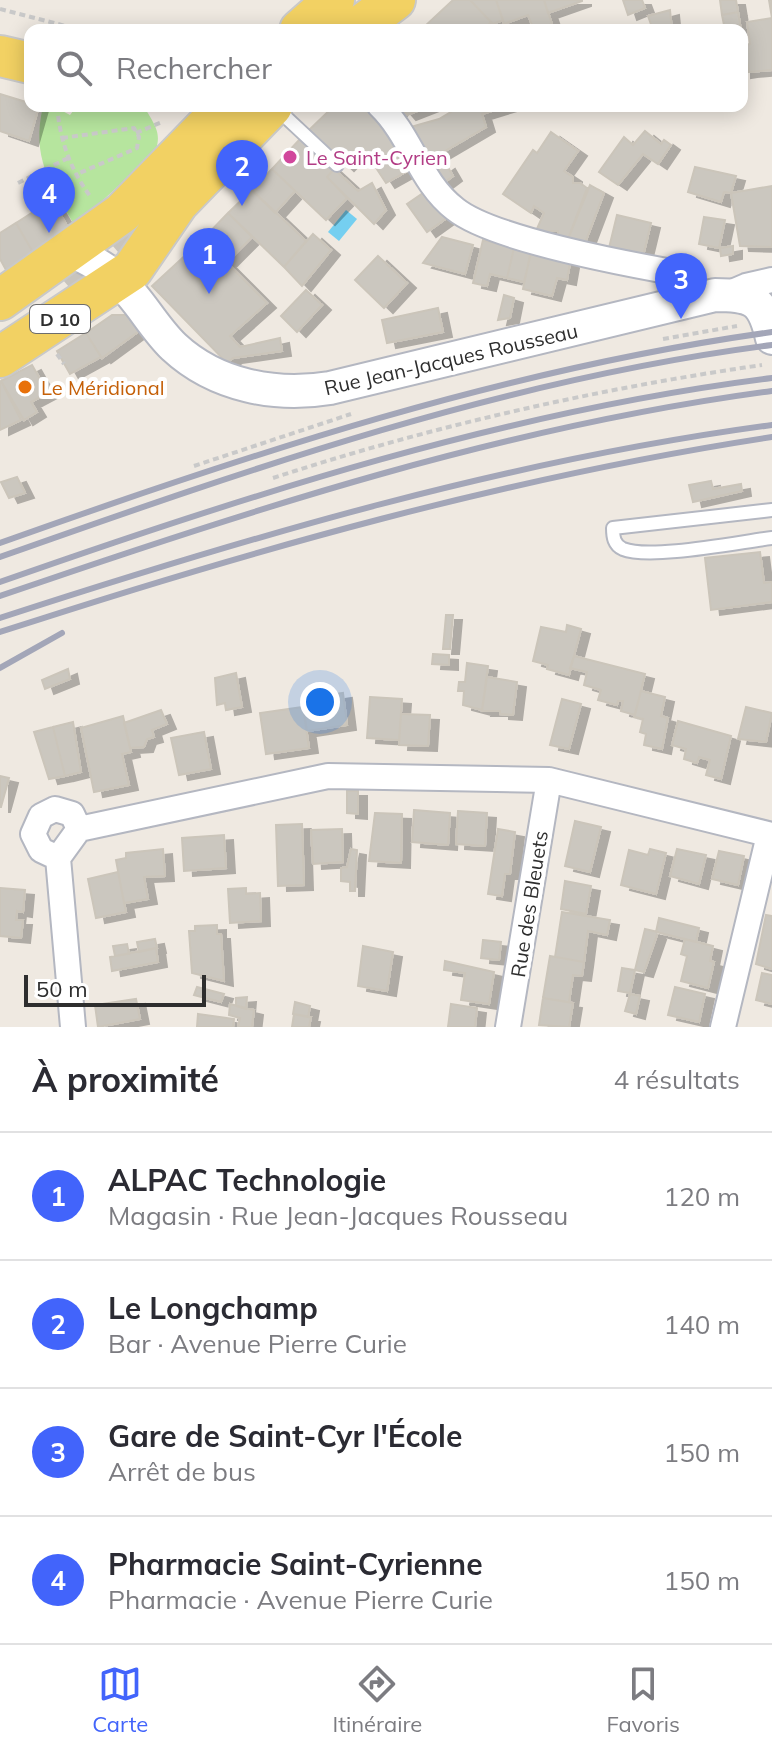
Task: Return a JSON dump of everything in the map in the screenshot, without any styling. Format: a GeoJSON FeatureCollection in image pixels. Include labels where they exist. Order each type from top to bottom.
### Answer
{"type":"FeatureCollection","features":[{"type":"Feature","properties":{"kind":"main road"},"geometry":{"type":"LineString","coordinates":[[307,24],[334,0]]}},
{"type":"Feature","properties":{"kind":"main road"},"geometry":{"type":"LineString","coordinates":[[363,24],[395,0]]}},
{"type":"Feature","properties":{"kind":"main road","name":"D 10"},"geometry":{"type":"LineString","coordinates":[[0,334],[68,272],[122,213],[227,117]]}},
{"type":"Feature","properties":{"kind":"main road","name":"D 10"},"geometry":{"type":"LineString","coordinates":[[0,357],[120,281],[132,270],[178,203],[227,117]]}},
{"type":"Feature","properties":{"kind":"main road","name":"D 10"},"geometry":{"type":"LineString","coordinates":[[0,300],[68,272]]}},
{"type":"Feature","properties":{"kind":"main road","name":"D 10"},"geometry":{"type":"LineString","coordinates":[[0,321],[68,272]]}},
{"type":"Feature","properties":{"kind":"street"},"geometry":{"type":"LineString","coordinates":[[386,112],[427,180],[455,210],[488,228],[678,273]]}},
{"type":"Feature","properties":{"kind":"street"},"geometry":{"type":"LineString","coordinates":[[120,281],[115,245],[122,213]]}},
{"type":"Feature","properties":{"kind":"street","name":"Rue Jean-Jacques Rousseau"},"geometry":{"type":"LineString","coordinates":[[68,272],[120,281],[175,347],[207,370],[251,386],[305,392],[725,295]]}},
{"type":"Feature","properties":{"kind":"street"},"geometry":{"type":"LineString","coordinates":[[725,295],[772,280]]}},
{"type":"Feature","properties":{"kind":"street"},"geometry":{"type":"LineString","coordinates":[[725,295],[738,296],[765,309],[772,338]]}},
{"type":"Feature","properties":{"kind":"street"},"geometry":{"type":"LineString","coordinates":[[73,1027],[58,858],[79,829],[328,776],[549,780],[770,835],[723,1027]]}},
{"type":"Feature","properties":{"kind":"street","name":"Rue des Bleuets"},"geometry":{"type":"LineString","coordinates":[[508,1027],[549,780]]}},
{"type":"Feature","properties":{"kind":"street"},"geometry":{"type":"LineString","coordinates":[[58,858],[41,850],[33,834],[41,816],[55,809],[72,814],[79,829]]}},
{"type":"Feature","properties":{"kind":"lane"},"geometry":{"type":"LineString","coordinates":[[227,117],[337,165]]}},
{"type":"Feature","properties":{"kind":"lane"},"geometry":{"type":"LineString","coordinates":[[772,510],[613,528],[614,540],[620,548],[642,553],[772,538]]}},
{"type":"Feature","properties":{"kind":"path"},"geometry":{"type":"LineString","coordinates":[[0,9],[59,24]]}},
{"type":"Feature","properties":{"kind":"path"},"geometry":{"type":"LineString","coordinates":[[58,112],[68,158],[88,194]]}},
{"type":"Feature","properties":{"kind":"path"},"geometry":{"type":"LineString","coordinates":[[136,133],[227,117]]}},
{"type":"Feature","properties":{"kind":"path"},"geometry":{"type":"LineString","coordinates":[[62,138],[134,128],[136,133],[137,148],[75,175]]}},
{"type":"Feature","properties":{"kind":"path"},"geometry":{"type":"LineString","coordinates":[[18,183],[68,158]]}},
{"type":"Feature","properties":{"kind":"path"},"geometry":{"type":"LineString","coordinates":[[651,341],[742,325]]}},
{"type":"Feature","properties":{"kind":"path"},"geometry":{"type":"LineString","coordinates":[[273,478],[437,430],[561,400],[772,363]]}},
{"type":"Feature","properties":{"kind":"path"},"geometry":{"type":"LineString","coordinates":[[194,466],[352,414]]}},
{"type":"Feature","properties":{"kind":"green space"},"geometry":{"type":"Polygon","coordinates":[[[42,112],[70,115],[72,112],[147,112],[157,131],[157,147],[75,226],[45,169],[39,141],[42,112]]]}},
{"type":"Feature","properties":{"kind":"water"},"geometry":{"type":"Polygon","coordinates":[[[346,210],[357,219],[339,241],[328,232],[346,210]]]}},
{"type":"Feature","properties":{"kind":"building"},"geometry":{"type":"Polygon","coordinates":[[[453,0],[470,0],[491,22],[489,24],[427,24],[453,0]]]}},
{"type":"Feature","properties":{"kind":"building"},"geometry":{"type":"Polygon","coordinates":[[[470,0],[496,0],[503,20],[493,24],[470,0]]]}},
{"type":"Feature","properties":{"kind":"building"},"geometry":{"type":"Polygon","coordinates":[[[496,0],[544,0],[552,24],[532,24],[528,15],[504,24],[496,0]]]}},
{"type":"Feature","properties":{"kind":"building"},"geometry":{"type":"Polygon","coordinates":[[[544,0],[582,0],[582,1],[548,13],[544,0]]]}},
{"type":"Feature","properties":{"kind":"building"},"geometry":{"type":"Polygon","coordinates":[[[623,0],[642,0],[645,8],[628,15],[623,0]]]}},
{"type":"Feature","properties":{"kind":"building"},"geometry":{"type":"Polygon","coordinates":[[[720,0],[736,0],[738,12],[722,15],[720,0]]]}},
{"type":"Feature","properties":{"kind":"building"},"geometry":{"type":"Polygon","coordinates":[[[670,10],[671,24],[651,24],[648,16],[670,10]]]}},
{"type":"Feature","properties":{"kind":"building"},"geometry":{"type":"Polygon","coordinates":[[[738,12],[740,24],[724,24],[722,15],[738,12]]]}},
{"type":"Feature","properties":{"kind":"building"},"geometry":{"type":"Polygon","coordinates":[[[772,18],[772,70],[749,72],[747,22],[772,18]]]}},
{"type":"Feature","properties":{"kind":"building"},"geometry":{"type":"Polygon","coordinates":[[[0,94],[24,101],[24,112],[37,112],[29,141],[0,131],[0,94]]]}},
{"type":"Feature","properties":{"kind":"building"},"geometry":{"type":"Polygon","coordinates":[[[328,112],[378,112],[413,168],[386,183],[363,148],[345,166],[308,131],[328,112]]]}},
{"type":"Feature","properties":{"kind":"building"},"geometry":{"type":"Polygon","coordinates":[[[451,112],[488,112],[482,114],[486,127],[428,161],[411,127],[451,112]]]}},
{"type":"Feature","properties":{"kind":"building"},"geometry":{"type":"Polygon","coordinates":[[[645,131],[661,144],[664,140],[671,145],[658,164],[643,154],[618,185],[599,172],[624,137],[633,145],[645,131]]]}},
{"type":"Feature","properties":{"kind":"building"},"geometry":{"type":"Polygon","coordinates":[[[551,132],[578,151],[564,171],[573,177],[573,183],[587,188],[568,239],[558,236],[558,231],[536,231],[544,213],[534,206],[531,213],[503,194],[533,150],[537,153],[551,132]]]}},
{"type":"Feature","properties":{"kind":"building"},"geometry":{"type":"Polygon","coordinates":[[[301,138],[334,169],[327,177],[347,198],[326,220],[272,169],[301,138]]]}},
{"type":"Feature","properties":{"kind":"building"},"geometry":{"type":"Polygon","coordinates":[[[446,164],[453,176],[441,185],[434,172],[446,164]]]}},
{"type":"Feature","properties":{"kind":"building"},"geometry":{"type":"Polygon","coordinates":[[[695,167],[736,176],[731,193],[724,192],[721,202],[688,192],[695,167]]]}},
{"type":"Feature","properties":{"kind":"building"},"geometry":{"type":"Polygon","coordinates":[[[272,169],[295,191],[275,213],[252,190],[272,169]]]}},
{"type":"Feature","properties":{"kind":"building"},"geometry":{"type":"Polygon","coordinates":[[[334,169],[358,191],[372,183],[386,210],[374,224],[327,177],[334,169]]]}},
{"type":"Feature","properties":{"kind":"building"},"geometry":{"type":"Polygon","coordinates":[[[590,185],[604,193],[585,243],[568,239],[590,185]]]}},
{"type":"Feature","properties":{"kind":"building"},"geometry":{"type":"Polygon","coordinates":[[[772,186],[772,247],[740,246],[731,193],[772,186]]]}},
{"type":"Feature","properties":{"kind":"building"},"geometry":{"type":"Polygon","coordinates":[[[432,187],[451,215],[427,232],[407,204],[432,187]]]}},
{"type":"Feature","properties":{"kind":"building"},"geometry":{"type":"Polygon","coordinates":[[[252,190],[306,241],[284,267],[228,213],[252,190]]]}},
{"type":"Feature","properties":{"kind":"building"},"geometry":{"type":"Polygon","coordinates":[[[52,200],[70,231],[34,254],[16,223],[52,200]]]}},
{"type":"Feature","properties":{"kind":"building"},"geometry":{"type":"Polygon","coordinates":[[[228,213],[252,237],[227,262],[203,239],[228,213]]]}},
{"type":"Feature","properties":{"kind":"building"},"geometry":{"type":"Polygon","coordinates":[[[617,215],[651,223],[643,256],[609,248],[617,215]]]}},
{"type":"Feature","properties":{"kind":"building"},"geometry":{"type":"Polygon","coordinates":[[[704,217],[725,220],[719,248],[699,244],[704,217]]]}},
{"type":"Feature","properties":{"kind":"building"},"geometry":{"type":"Polygon","coordinates":[[[16,223],[34,254],[6,270],[0,259],[0,233],[16,223]]]}},
{"type":"Feature","properties":{"kind":"building"},"geometry":{"type":"Polygon","coordinates":[[[313,234],[331,250],[302,286],[284,267],[313,234]]]}},
{"type":"Feature","properties":{"kind":"building"},"geometry":{"type":"Polygon","coordinates":[[[442,237],[473,245],[465,274],[423,263],[442,237]]]}},
{"type":"Feature","properties":{"kind":"building"},"geometry":{"type":"Polygon","coordinates":[[[203,239],[267,303],[230,336],[240,347],[280,338],[282,351],[233,358],[227,363],[152,286],[203,239]]]}},
{"type":"Feature","properties":{"kind":"building"},"geometry":{"type":"Polygon","coordinates":[[[483,240],[514,248],[507,278],[490,274],[487,286],[473,283],[483,240]]]}},
{"type":"Feature","properties":{"kind":"building"},"geometry":{"type":"Polygon","coordinates":[[[532,246],[570,263],[567,280],[557,278],[552,296],[523,289],[532,246]]]}},
{"type":"Feature","properties":{"kind":"building"},"geometry":{"type":"Polygon","coordinates":[[[733,246],[733,254],[721,256],[720,248],[733,246]]]}},
{"type":"Feature","properties":{"kind":"building"},"geometry":{"type":"Polygon","coordinates":[[[514,248],[531,253],[524,282],[507,278],[514,248]]]}},
{"type":"Feature","properties":{"kind":"building"},"geometry":{"type":"Polygon","coordinates":[[[378,256],[407,283],[384,308],[355,280],[378,256]]]}},
{"type":"Feature","properties":{"kind":"building"},"geometry":{"type":"Polygon","coordinates":[[[306,290],[322,305],[297,332],[281,316],[306,290]]]}},
{"type":"Feature","properties":{"kind":"building"},"geometry":{"type":"Polygon","coordinates":[[[504,295],[514,298],[510,318],[498,320],[504,295]]]}},
{"type":"Feature","properties":{"kind":"building"},"geometry":{"type":"Polygon","coordinates":[[[438,308],[443,332],[387,343],[382,320],[438,308]]]}},
{"type":"Feature","properties":{"kind":"building"},"geometry":{"type":"Polygon","coordinates":[[[112,315],[128,315],[139,331],[102,358],[86,333],[112,315]]]}},
{"type":"Feature","properties":{"kind":"building"},"geometry":{"type":"Polygon","coordinates":[[[86,333],[101,357],[70,374],[57,351],[86,333]]]}},
{"type":"Feature","properties":{"kind":"building","name":"Le Méridional"},"geometry":{"type":"Polygon","coordinates":[[[32,365],[48,393],[31,402],[37,412],[24,420],[1,381],[32,365]]]}},
{"type":"Feature","properties":{"kind":"building"},"geometry":{"type":"Polygon","coordinates":[[[0,382],[21,420],[0,430],[0,382]]]}},
{"type":"Feature","properties":{"kind":"building"},"geometry":{"type":"Polygon","coordinates":[[[17,477],[25,493],[9,498],[1,482],[17,477]]]}},
{"type":"Feature","properties":{"kind":"building"},"geometry":{"type":"Polygon","coordinates":[[[711,481],[713,489],[741,484],[742,491],[693,502],[689,485],[711,481]]]}},
{"type":"Feature","properties":{"kind":"building"},"geometry":{"type":"Polygon","coordinates":[[[760,552],[764,583],[772,582],[772,602],[711,610],[705,558],[760,552]]]}},
{"type":"Feature","properties":{"kind":"building"},"geometry":{"type":"Polygon","coordinates":[[[446,615],[453,615],[450,649],[443,649],[446,615]]]}},
{"type":"Feature","properties":{"kind":"building"},"geometry":{"type":"Polygon","coordinates":[[[567,625],[581,629],[569,675],[533,661],[541,627],[566,632],[567,625]]]}},
{"type":"Feature","properties":{"kind":"building"},"geometry":{"type":"Polygon","coordinates":[[[433,654],[449,655],[449,665],[432,664],[433,654]]]}},
{"type":"Feature","properties":{"kind":"building"},"geometry":{"type":"Polygon","coordinates":[[[574,656],[645,674],[635,715],[621,711],[623,701],[618,701],[617,705],[598,700],[601,690],[584,685],[587,672],[570,668],[574,656]]]}},
{"type":"Feature","properties":{"kind":"building"},"geometry":{"type":"Polygon","coordinates":[[[467,663],[488,666],[482,710],[463,705],[464,691],[458,691],[459,682],[465,682],[467,663]]]}},
{"type":"Feature","properties":{"kind":"building"},"geometry":{"type":"Polygon","coordinates":[[[68,669],[70,679],[45,689],[42,680],[68,669]]]}},
{"type":"Feature","properties":{"kind":"building"},"geometry":{"type":"Polygon","coordinates":[[[236,673],[242,707],[226,710],[225,703],[217,705],[215,678],[236,673]]]}},
{"type":"Feature","properties":{"kind":"building"},"geometry":{"type":"Polygon","coordinates":[[[487,677],[517,682],[513,715],[482,711],[487,677]]]}},
{"type":"Feature","properties":{"kind":"building"},"geometry":{"type":"Polygon","coordinates":[[[641,691],[665,697],[661,716],[668,718],[662,749],[644,745],[646,734],[640,732],[643,719],[634,717],[641,691]]]}},
{"type":"Feature","properties":{"kind":"building"},"geometry":{"type":"Polygon","coordinates":[[[343,693],[347,725],[307,731],[302,699],[343,693]]]}},
{"type":"Feature","properties":{"kind":"building"},"geometry":{"type":"Polygon","coordinates":[[[370,697],[402,699],[399,740],[367,738],[370,697]]]}},
{"type":"Feature","properties":{"kind":"building"},"geometry":{"type":"Polygon","coordinates":[[[562,699],[581,704],[569,749],[550,745],[562,699]]]}},
{"type":"Feature","properties":{"kind":"building"},"geometry":{"type":"Polygon","coordinates":[[[303,707],[309,748],[266,754],[260,713],[303,707]]]}},
{"type":"Feature","properties":{"kind":"building"},"geometry":{"type":"Polygon","coordinates":[[[746,707],[772,713],[766,742],[738,739],[746,707]]]}},
{"type":"Feature","properties":{"kind":"building"},"geometry":{"type":"Polygon","coordinates":[[[161,710],[167,724],[152,730],[154,737],[147,739],[144,747],[130,748],[124,723],[161,710]]]}},
{"type":"Feature","properties":{"kind":"building"},"geometry":{"type":"Polygon","coordinates":[[[401,714],[430,715],[428,746],[399,745],[401,714]]]}},
{"type":"Feature","properties":{"kind":"building"},"geometry":{"type":"Polygon","coordinates":[[[123,716],[131,752],[122,754],[129,785],[94,792],[81,728],[123,716]]]}},
{"type":"Feature","properties":{"kind":"building"},"geometry":{"type":"Polygon","coordinates":[[[678,721],[731,736],[721,779],[706,775],[710,760],[699,757],[697,763],[684,759],[686,749],[672,745],[678,721]]]}},
{"type":"Feature","properties":{"kind":"building"},"geometry":{"type":"Polygon","coordinates":[[[73,722],[81,772],[65,776],[53,727],[73,722]]]}},
{"type":"Feature","properties":{"kind":"building"},"geometry":{"type":"Polygon","coordinates":[[[53,727],[65,776],[49,779],[34,732],[53,727]]]}},
{"type":"Feature","properties":{"kind":"building"},"geometry":{"type":"Polygon","coordinates":[[[204,732],[211,769],[179,775],[171,738],[204,732]]]}},
{"type":"Feature","properties":{"kind":"building"},"geometry":{"type":"Polygon","coordinates":[[[0,776],[9,778],[1,807],[0,807],[0,776]]]}},
{"type":"Feature","properties":{"kind":"building"},"geometry":{"type":"Polygon","coordinates":[[[347,791],[358,791],[358,814],[347,813],[347,791]]]}},
{"type":"Feature","properties":{"kind":"building"},"geometry":{"type":"Polygon","coordinates":[[[414,810],[450,813],[448,845],[412,842],[414,810]]]}},
{"type":"Feature","properties":{"kind":"building"},"geometry":{"type":"Polygon","coordinates":[[[458,811],[487,813],[485,846],[456,844],[458,811]]]}},
{"type":"Feature","properties":{"kind":"building"},"geometry":{"type":"Polygon","coordinates":[[[375,813],[402,814],[401,863],[369,861],[375,813]]]}},
{"type":"Feature","properties":{"kind":"building"},"geometry":{"type":"Polygon","coordinates":[[[575,821],[601,827],[590,872],[565,866],[575,821]]]}},
{"type":"Feature","properties":{"kind":"building"},"geometry":{"type":"Polygon","coordinates":[[[302,824],[304,885],[278,886],[276,825],[302,824]]]}},
{"type":"Feature","properties":{"kind":"building"},"geometry":{"type":"Polygon","coordinates":[[[342,829],[343,862],[313,864],[311,830],[342,829]]]}},
{"type":"Feature","properties":{"kind":"building"},"geometry":{"type":"Polygon","coordinates":[[[498,829],[515,832],[510,874],[505,874],[502,896],[488,894],[498,829]]]}},
{"type":"Feature","properties":{"kind":"building"},"geometry":{"type":"Polygon","coordinates":[[[224,835],[226,868],[184,871],[182,838],[224,835]]]}},
{"type":"Feature","properties":{"kind":"building"},"geometry":{"type":"Polygon","coordinates":[[[163,849],[165,876],[144,877],[148,899],[124,903],[116,860],[126,858],[126,853],[163,849]]]}},
{"type":"Feature","properties":{"kind":"building"},"geometry":{"type":"Polygon","coordinates":[[[351,849],[357,850],[355,891],[350,891],[350,882],[341,881],[341,868],[347,867],[351,849]]]}},
{"type":"Feature","properties":{"kind":"building"},"geometry":{"type":"Polygon","coordinates":[[[650,849],[666,853],[656,894],[621,885],[629,850],[648,855],[650,849]]]}},
{"type":"Feature","properties":{"kind":"building"},"geometry":{"type":"Polygon","coordinates":[[[677,849],[706,855],[699,884],[670,876],[677,849]]]}},
{"type":"Feature","properties":{"kind":"building"},"geometry":{"type":"Polygon","coordinates":[[[719,851],[744,856],[738,885],[712,879],[719,851]]]}},
{"type":"Feature","properties":{"kind":"building"},"geometry":{"type":"Polygon","coordinates":[[[118,872],[126,912],[96,918],[88,879],[118,872]]]}},
{"type":"Feature","properties":{"kind":"building"},"geometry":{"type":"Polygon","coordinates":[[[565,881],[591,886],[586,914],[561,909],[565,881]]]}},
{"type":"Feature","properties":{"kind":"building"},"geometry":{"type":"Polygon","coordinates":[[[0,888],[25,890],[23,912],[17,911],[16,920],[23,920],[21,938],[0,936],[0,888]]]}},
{"type":"Feature","properties":{"kind":"building"},"geometry":{"type":"Polygon","coordinates":[[[246,888],[246,894],[260,893],[261,921],[230,923],[228,889],[246,888]]]}},
{"type":"Feature","properties":{"kind":"building"},"geometry":{"type":"Polygon","coordinates":[[[562,912],[610,920],[607,935],[588,931],[584,962],[555,957],[562,912]]]}},
{"type":"Feature","properties":{"kind":"building"},"geometry":{"type":"Polygon","coordinates":[[[766,915],[772,916],[772,969],[756,964],[766,915]]]}},
{"type":"Feature","properties":{"kind":"building"},"geometry":{"type":"Polygon","coordinates":[[[659,918],[699,928],[696,942],[656,932],[659,918]]]}},
{"type":"Feature","properties":{"kind":"building"},"geometry":{"type":"Polygon","coordinates":[[[217,925],[217,934],[221,934],[224,981],[192,973],[189,931],[195,931],[195,926],[217,925]]]}},
{"type":"Feature","properties":{"kind":"building"},"geometry":{"type":"Polygon","coordinates":[[[645,929],[658,932],[644,972],[635,970],[645,929]]]}},
{"type":"Feature","properties":{"kind":"building"},"geometry":{"type":"Polygon","coordinates":[[[155,939],[157,948],[139,952],[137,942],[155,939]]]}},
{"type":"Feature","properties":{"kind":"building"},"geometry":{"type":"Polygon","coordinates":[[[685,939],[713,946],[710,961],[714,962],[708,988],[681,981],[687,956],[681,954],[685,939]]]}},
{"type":"Feature","properties":{"kind":"building"},"geometry":{"type":"Polygon","coordinates":[[[483,940],[501,942],[499,960],[481,958],[483,940]]]}},
{"type":"Feature","properties":{"kind":"building"},"geometry":{"type":"Polygon","coordinates":[[[127,944],[129,954],[115,956],[113,946],[127,944]]]}},
{"type":"Feature","properties":{"kind":"building"},"geometry":{"type":"Polygon","coordinates":[[[363,946],[393,952],[387,991],[358,986],[363,946]]]}},
{"type":"Feature","properties":{"kind":"building"},"geometry":{"type":"Polygon","coordinates":[[[156,948],[158,962],[112,971],[110,957],[156,948]]]}},
{"type":"Feature","properties":{"kind":"building"},"geometry":{"type":"Polygon","coordinates":[[[550,956],[584,962],[582,976],[573,975],[569,1002],[543,998],[550,956]]]}},
{"type":"Feature","properties":{"kind":"building"},"geometry":{"type":"Polygon","coordinates":[[[445,961],[494,972],[489,1004],[461,1000],[465,973],[444,970],[445,961]]]}},
{"type":"Feature","properties":{"kind":"building"},"geometry":{"type":"Polygon","coordinates":[[[622,968],[635,970],[630,993],[618,991],[622,968]]]}},
{"type":"Feature","properties":{"kind":"building"},"geometry":{"type":"Polygon","coordinates":[[[762,973],[772,975],[772,1004],[756,1000],[762,973]]]}},
{"type":"Feature","properties":{"kind":"building"},"geometry":{"type":"Polygon","coordinates":[[[197,987],[224,994],[221,1002],[194,995],[197,987]]]}},
{"type":"Feature","properties":{"kind":"building"},"geometry":{"type":"Polygon","coordinates":[[[675,987],[705,994],[699,1022],[668,1015],[675,987]]]}},
{"type":"Feature","properties":{"kind":"building"},"geometry":{"type":"Polygon","coordinates":[[[630,994],[640,996],[636,1014],[625,1011],[630,994]]]}},
{"type":"Feature","properties":{"kind":"building"},"geometry":{"type":"Polygon","coordinates":[[[247,997],[246,1009],[236,1006],[236,998],[247,997]]]}},
{"type":"Feature","properties":{"kind":"building"},"geometry":{"type":"Polygon","coordinates":[[[543,998],[573,1003],[569,1027],[539,1025],[543,998]]]}},
{"type":"Feature","properties":{"kind":"building"},"geometry":{"type":"Polygon","coordinates":[[[136,999],[140,1019],[98,1027],[95,1005],[136,999]]]}},
{"type":"Feature","properties":{"kind":"building"},"geometry":{"type":"Polygon","coordinates":[[[295,1002],[310,1006],[308,1017],[293,1014],[295,1002]]]}},
{"type":"Feature","properties":{"kind":"building"},"geometry":{"type":"Polygon","coordinates":[[[230,1004],[254,1010],[252,1027],[238,1027],[240,1018],[229,1015],[230,1004]]]}},
{"type":"Feature","properties":{"kind":"building"},"geometry":{"type":"Polygon","coordinates":[[[451,1004],[477,1008],[475,1027],[448,1027],[451,1004]]]}},
{"type":"Feature","properties":{"kind":"building"},"geometry":{"type":"Polygon","coordinates":[[[198,1014],[234,1019],[233,1027],[197,1027],[198,1014]]]}},
{"type":"Feature","properties":{"kind":"building"},"geometry":{"type":"Polygon","coordinates":[[[294,1014],[311,1017],[309,1027],[292,1027],[294,1014]]]}},
{"type":"Feature","properties":{"kind":"tunnel"},"geometry":{"type":"LineString","coordinates":[[329,24],[361,0]]}},
{"type":"Feature","properties":{"kind":"tunnel"},"geometry":{"type":"LineString","coordinates":[[69,287],[169,201]]}},
{"type":"Feature","properties":{"kind":"railway"},"geometry":{"type":"LineString","coordinates":[[0,543],[285,446],[477,391],[673,348],[772,332]]}},
{"type":"Feature","properties":{"kind":"railway"},"geometry":{"type":"LineString","coordinates":[[0,557],[190,491],[381,430],[575,380],[673,360],[772,345]]}},
{"type":"Feature","properties":{"kind":"railway"},"geometry":{"type":"LineString","coordinates":[[0,582],[285,487],[381,459],[575,411],[772,378]]}},
{"type":"Feature","properties":{"kind":"railway"},"geometry":{"type":"LineString","coordinates":[[0,596],[285,502],[478,448],[673,406],[772,391]]}},
{"type":"Feature","properties":{"kind":"railway"},"geometry":{"type":"LineString","coordinates":[[0,618],[190,558],[382,504],[576,458],[772,425]]}},
{"type":"Feature","properties":{"kind":"railway"},"geometry":{"type":"LineString","coordinates":[[0,632],[190,573],[382,519],[576,473],[772,437]]}},
{"type":"Feature","properties":{"kind":"railway"},"geometry":{"type":"LineString","coordinates":[[0,668],[62,633]]}},
{"type":"Feature","properties":{"kind":"place","name":"Le Saint-Cyrien"},"geometry":{"type":"Point","coordinates":[290,157]}},
{"type":"Feature","properties":{"kind":"place","name":"Le Longchamp"},"geometry":{"type":"Point","coordinates":[242,206]}},
{"type":"Feature","properties":{"kind":"place","name":"Pharmacie Saint-Cyrienne"},"geometry":{"type":"Point","coordinates":[49,233]}},
{"type":"Feature","properties":{"kind":"place","name":"ALPAC Technologie"},"geometry":{"type":"Point","coordinates":[209,294]}},
{"type":"Feature","properties":{"kind":"place","name":"Gare de Saint-Cyr l'École"},"geometry":{"type":"Point","coordinates":[681,319]}},
{"type":"Feature","properties":{"kind":"place","name":"Le Méridional"},"geometry":{"type":"Point","coordinates":[25,387]}}]}
